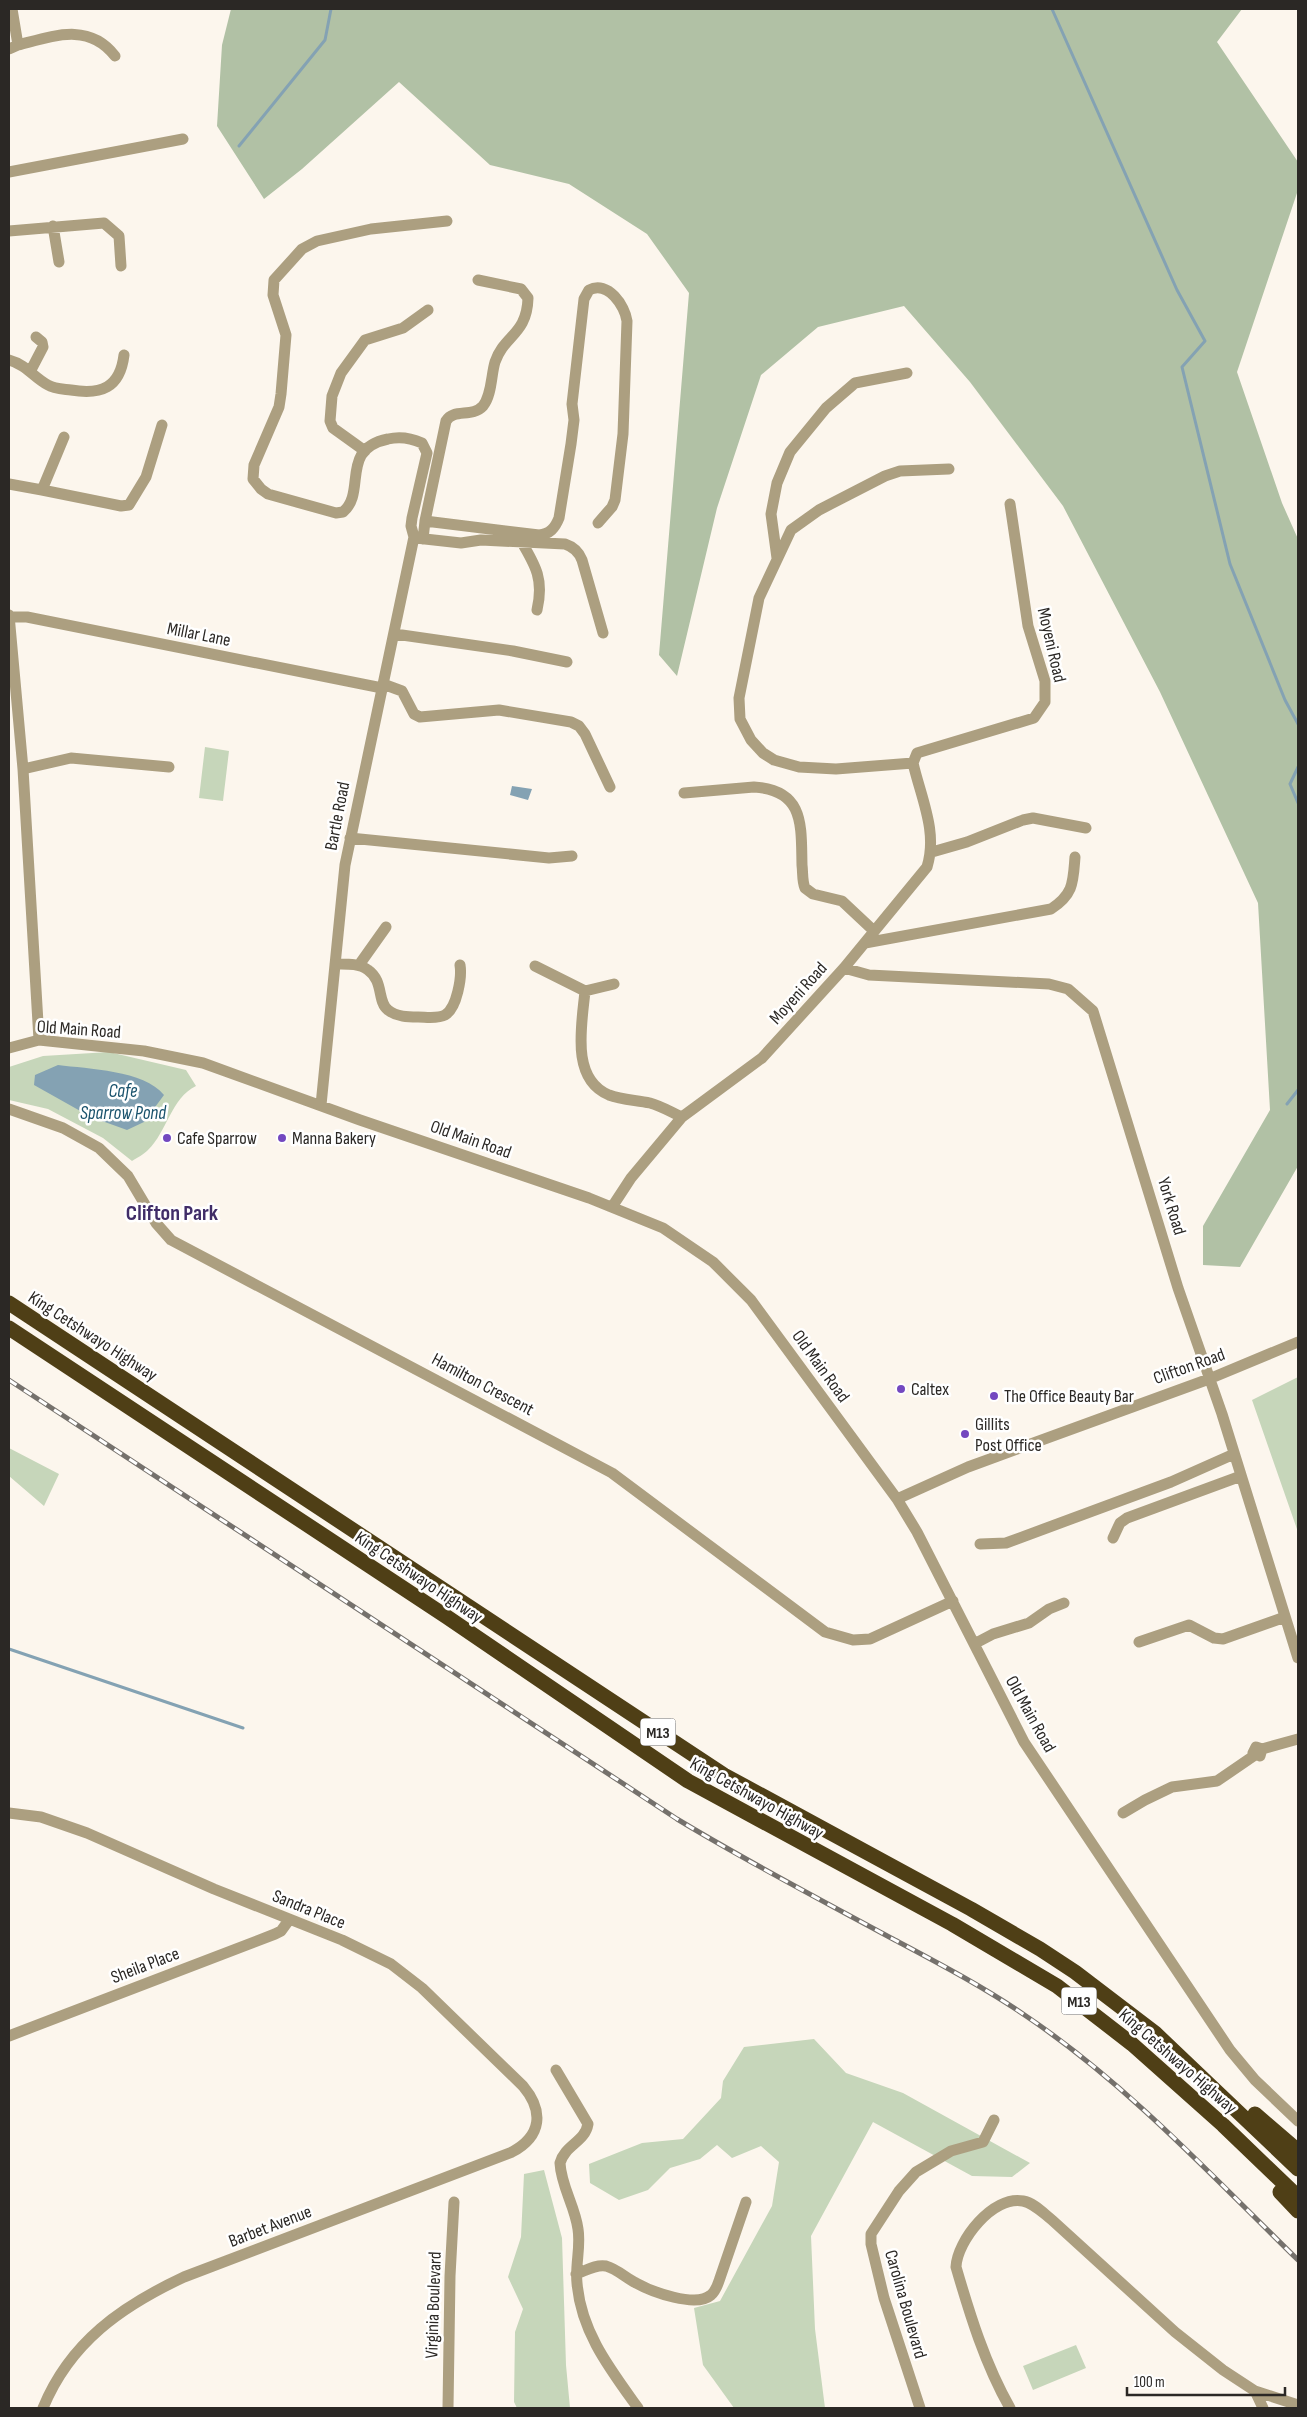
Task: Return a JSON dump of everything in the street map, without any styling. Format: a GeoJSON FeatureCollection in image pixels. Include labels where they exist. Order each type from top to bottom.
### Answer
{"type":"FeatureCollection","features":[{"type":"Feature","properties":{"kind":"highway","name":"King Cetshwayo Highway"},"geometry":{"type":"LineString","coordinates":[[9,1303],[724,1775],[1040,1949],[1119,2004],[1155,2033],[1298,2169]]}},
{"type":"Feature","properties":{"kind":"highway","name":"King Cetshwayo Highway"},"geometry":{"type":"LineString","coordinates":[[9,1328],[447,1617],[688,1781],[952,1924],[1057,1986],[1132,2044],[1298,2197]]}},
{"type":"Feature","properties":{"kind":"highway"},"geometry":{"type":"LineString","coordinates":[[1199,2073],[1230,2093],[1298,2151]]}},
{"type":"Feature","properties":{"kind":"highway"},"geometry":{"type":"LineString","coordinates":[[1191,2097],[1230,2141],[1298,2211]]}},
{"type":"Feature","properties":{"kind":"street"},"geometry":{"type":"LineString","coordinates":[[13,9],[13,47],[53,36],[73,34],[97,39],[107,46],[115,56]]}},
{"type":"Feature","properties":{"kind":"street"},"geometry":{"type":"LineString","coordinates":[[9,172],[183,139]]}},
{"type":"Feature","properties":{"kind":"street"},"geometry":{"type":"LineString","coordinates":[[418,538],[411,526],[427,456],[424,445],[416,440],[393,438],[376,442],[364,451],[358,463],[350,502],[342,512],[336,513],[268,494],[254,482],[254,465],[280,407],[286,335],[273,295],[274,280],[302,249],[317,241],[371,229],[447,221]]}},
{"type":"Feature","properties":{"kind":"street"},"geometry":{"type":"LineString","coordinates":[[9,231],[100,222],[108,225],[119,236],[120,266]]}},
{"type":"Feature","properties":{"kind":"street"},"geometry":{"type":"LineString","coordinates":[[53,226],[59,262]]}},
{"type":"Feature","properties":{"kind":"street"},"geometry":{"type":"LineString","coordinates":[[418,538],[425,521],[446,422],[454,414],[474,413],[483,406],[487,398],[495,361],[519,329],[527,313],[528,298],[521,289],[478,280]]}},
{"type":"Feature","properties":{"kind":"street"},"geometry":{"type":"LineString","coordinates":[[425,521],[540,535],[548,533],[554,528],[559,518],[571,444],[574,420],[572,404],[584,299],[589,290],[597,287],[604,289],[616,298],[625,313],[627,321],[622,434],[615,500],[612,507],[598,523]]}},
{"type":"Feature","properties":{"kind":"street"},"geometry":{"type":"LineString","coordinates":[[364,451],[333,428],[330,421],[332,396],[341,373],[365,340],[403,328],[428,310]]}},
{"type":"Feature","properties":{"kind":"street"},"geometry":{"type":"LineString","coordinates":[[31,370],[42,353],[43,347],[42,342],[36,337]]}},
{"type":"Feature","properties":{"kind":"street"},"geometry":{"type":"LineString","coordinates":[[9,360],[31,370],[51,387],[96,392],[121,371],[124,355]]}},
{"type":"Feature","properties":{"kind":"street"},"geometry":{"type":"LineString","coordinates":[[777,558],[771,514],[777,483],[790,452],[826,408],[855,383],[907,373]]}},
{"type":"Feature","properties":{"kind":"street"},"geometry":{"type":"LineString","coordinates":[[9,484],[121,506],[129,505],[140,491],[146,477],[162,426]]}},
{"type":"Feature","properties":{"kind":"street"},"geometry":{"type":"LineString","coordinates":[[42,490],[64,437]]}},
{"type":"Feature","properties":{"kind":"street"},"geometry":{"type":"LineString","coordinates":[[949,470],[900,471],[880,478],[802,521],[792,530],[759,598],[738,698],[740,719],[751,740],[768,757],[799,767],[836,769],[913,764],[930,824],[932,852],[973,840],[1023,820],[1033,818],[1086,828]]}},
{"type":"Feature","properties":{"kind":"street","name":"Moyeni Road"},"geometry":{"type":"LineString","coordinates":[[913,764],[919,752],[1034,718],[1045,702],[1045,681],[1028,626],[1010,504]]}},
{"type":"Feature","properties":{"kind":"street"},"geometry":{"type":"LineString","coordinates":[[418,538],[460,543],[481,540],[565,544],[580,554],[603,633]]}},
{"type":"Feature","properties":{"kind":"street","name":"Bartle Road"},"geometry":{"type":"LineString","coordinates":[[321,1105],[343,883],[350,838],[418,538]]}},
{"type":"Feature","properties":{"kind":"street"},"geometry":{"type":"LineString","coordinates":[[521,541],[532,560],[541,582],[537,610]]}},
{"type":"Feature","properties":{"kind":"street"},"geometry":{"type":"LineString","coordinates":[[9,616],[23,768],[39,1040]]}},
{"type":"Feature","properties":{"kind":"street","name":"Millar Lane"},"geometry":{"type":"LineString","coordinates":[[9,616],[27,617],[383,686],[402,691],[414,714],[420,716],[499,710],[571,722],[579,726],[585,734],[610,787]]}},
{"type":"Feature","properties":{"kind":"street"},"geometry":{"type":"LineString","coordinates":[[395,634],[418,636],[568,662]]}},
{"type":"Feature","properties":{"kind":"street"},"geometry":{"type":"LineString","coordinates":[[23,768],[71,758],[169,767]]}},
{"type":"Feature","properties":{"kind":"street"},"geometry":{"type":"LineString","coordinates":[[684,793],[754,787],[764,788],[782,796],[796,808],[801,820],[805,888],[813,894],[842,901],[874,931]]}},
{"type":"Feature","properties":{"kind":"street"},"geometry":{"type":"LineString","coordinates":[[350,838],[549,858],[572,856]]}},
{"type":"Feature","properties":{"kind":"street","name":"Moyeni Road"},"geometry":{"type":"LineString","coordinates":[[612,1207],[623,1188],[682,1117],[762,1058],[844,968],[927,866],[932,852]]}},
{"type":"Feature","properties":{"kind":"street"},"geometry":{"type":"LineString","coordinates":[[865,943],[1051,909],[1062,902],[1069,893],[1073,884],[1075,857]]}},
{"type":"Feature","properties":{"kind":"street"},"geometry":{"type":"LineString","coordinates":[[360,965],[386,927]]}},
{"type":"Feature","properties":{"kind":"street"},"geometry":{"type":"LineString","coordinates":[[335,964],[360,965],[370,971],[377,979],[384,1005],[388,1010],[404,1017],[442,1016],[450,1010],[460,983],[460,965]]}},
{"type":"Feature","properties":{"kind":"street"},"geometry":{"type":"LineString","coordinates":[[535,966],[585,991],[614,984]]}},
{"type":"Feature","properties":{"kind":"street","name":"York Road"},"geometry":{"type":"LineString","coordinates":[[844,968],[869,975],[1049,984],[1068,989],[1090,1007],[1098,1020],[1178,1288],[1234,1454],[1298,1658]]}},
{"type":"Feature","properties":{"kind":"street"},"geometry":{"type":"LineString","coordinates":[[585,991],[582,1046],[585,1069],[592,1084],[608,1095],[649,1103],[682,1117]]}},
{"type":"Feature","properties":{"kind":"street","name":"Old Main Road"},"geometry":{"type":"LineString","coordinates":[[9,1048],[39,1040],[125,1049],[221,1068],[360,1120],[473,1157],[642,1218],[681,1238],[713,1262],[732,1279],[770,1326],[897,1499],[918,1532],[1024,1742],[1208,2019],[1255,2080],[1298,2121]]}},
{"type":"Feature","properties":{"kind":"street","name":"Hamilton Crescent"},"geometry":{"type":"LineString","coordinates":[[9,1109],[63,1128],[99,1148],[128,1176],[156,1223],[171,1240],[597,1464],[631,1485],[798,1614],[825,1632],[848,1640],[870,1639],[953,1601]]}},
{"type":"Feature","properties":{"kind":"street","name":"Clifton Road"},"geometry":{"type":"LineString","coordinates":[[897,1499],[968,1466],[1209,1379],[1298,1342]]}},
{"type":"Feature","properties":{"kind":"street"},"geometry":{"type":"LineString","coordinates":[[980,1544],[1006,1543],[1171,1482],[1234,1454]]}},
{"type":"Feature","properties":{"kind":"street"},"geometry":{"type":"LineString","coordinates":[[1113,1538],[1120,1524],[1127,1518],[1241,1476]]}},
{"type":"Feature","properties":{"kind":"street"},"geometry":{"type":"LineString","coordinates":[[974,1644],[993,1634],[1029,1623],[1049,1609],[1064,1603]]}},
{"type":"Feature","properties":{"kind":"street"},"geometry":{"type":"LineString","coordinates":[[1139,1642],[1189,1625],[1214,1638],[1227,1638],[1285,1617]]}},
{"type":"Feature","properties":{"kind":"street"},"geometry":{"type":"LineString","coordinates":[[1123,1813],[1172,1787],[1217,1780],[1259,1752],[1298,1739]]}},
{"type":"Feature","properties":{"kind":"street","name":"Sandra Place"},"geometry":{"type":"LineString","coordinates":[[9,1813],[41,1817],[87,1833],[289,1920],[364,1950],[406,1974],[533,2097],[538,2120]]}},
{"type":"Feature","properties":{"kind":"street","name":"Sheila Place"},"geometry":{"type":"LineString","coordinates":[[9,2036],[275,1934],[281,1931],[289,1920]]}},
{"type":"Feature","properties":{"kind":"street"},"geometry":{"type":"LineString","coordinates":[[556,2070],[588,2124],[586,2134],[563,2154],[560,2163],[578,2227],[576,2274],[579,2301],[588,2332],[600,2354],[638,2408]]}},
{"type":"Feature","properties":{"kind":"street","name":"Barbet Avenue"},"geometry":{"type":"LineString","coordinates":[[43,2408],[59,2378],[84,2344],[124,2309],[148,2294],[184,2277],[512,2152],[528,2142],[538,2120]]}},
{"type":"Feature","properties":{"kind":"street","name":"Carolina Boulevard"},"geometry":{"type":"LineString","coordinates":[[920,2408],[884,2298],[871,2244],[872,2234],[899,2191],[916,2172],[951,2151],[983,2142],[994,2120]]}},
{"type":"Feature","properties":{"kind":"street"},"geometry":{"type":"LineString","coordinates":[[1010,2408],[995,2382],[982,2348],[956,2267],[956,2256],[988,2212],[996,2206],[1014,2200],[1033,2204],[1175,2332],[1223,2370],[1255,2391],[1298,2405]]}},
{"type":"Feature","properties":{"kind":"street","name":"Virginia Boulevard"},"geometry":{"type":"LineString","coordinates":[[448,2408],[450,2276],[454,2202]]}},
{"type":"Feature","properties":{"kind":"street"},"geometry":{"type":"LineString","coordinates":[[576,2274],[603,2266],[658,2293],[677,2298],[697,2299],[709,2297],[715,2290],[720,2278],[746,2202]]}},
{"type":"Feature","properties":{"kind":"street"},"geometry":{"type":"LineString","coordinates":[[1255,2391],[1263,2408]]}},
{"type":"Feature","properties":{"kind":"green space"},"geometry":{"type":"Polygon","coordinates":[[[231,9],[1242,9],[1217,42],[1298,162],[1298,190],[1237,372],[1282,503],[1298,539],[1298,1166],[1240,1267],[1203,1265],[1203,1226],[1270,1110],[1258,903],[1160,692],[1063,506],[970,382],[904,306],[818,327],[761,375],[717,508],[677,676],[659,655],[689,293],[647,234],[569,184],[490,165],[399,82],[302,169],[264,199],[217,126],[222,45],[231,9]]]}},
{"type":"Feature","properties":{"kind":"green space"},"geometry":{"type":"Polygon","coordinates":[[[205,747],[229,751],[223,801],[199,798],[205,747]]]}},
{"type":"Feature","properties":{"kind":"green space"},"geometry":{"type":"Polygon","coordinates":[[[109,1052],[186,1070],[196,1086],[188,1091],[175,1107],[154,1143],[132,1161],[103,1138],[48,1109],[9,1100],[9,1067],[43,1056],[109,1052]]]}},
{"type":"Feature","properties":{"kind":"green space"},"geometry":{"type":"Polygon","coordinates":[[[1298,1377],[1298,1532],[1252,1400],[1298,1377]]]}},
{"type":"Feature","properties":{"kind":"green space"},"geometry":{"type":"Polygon","coordinates":[[[9,1448],[59,1474],[44,1506],[9,1476],[9,1448]]]}},
{"type":"Feature","properties":{"kind":"green space"},"geometry":{"type":"Polygon","coordinates":[[[814,2039],[846,2073],[903,2093],[1030,2163],[1012,2177],[972,2176],[873,2122],[811,2236],[815,2329],[825,2408],[734,2408],[703,2365],[694,2308],[720,2301],[772,2206],[779,2162],[761,2146],[732,2158],[717,2145],[700,2159],[670,2168],[648,2190],[619,2200],[590,2183],[589,2164],[642,2143],[683,2139],[721,2098],[723,2081],[744,2047],[814,2039]]]}},
{"type":"Feature","properties":{"kind":"green space"},"geometry":{"type":"Polygon","coordinates":[[[544,2170],[562,2238],[566,2365],[570,2408],[517,2408],[514,2402],[515,2332],[523,2309],[508,2277],[521,2237],[524,2174],[544,2170]]]}},
{"type":"Feature","properties":{"kind":"green space"},"geometry":{"type":"Polygon","coordinates":[[[1076,2345],[1086,2368],[1033,2390],[1023,2366],[1076,2345]]]}},
{"type":"Feature","properties":{"kind":"water"},"geometry":{"type":"Polygon","coordinates":[[[512,786],[532,789],[528,800],[510,795],[512,786]]]}},
{"type":"Feature","properties":{"kind":"water","name":"Cafe Sparrow Pond"},"geometry":{"type":"Polygon","coordinates":[[[58,1065],[115,1072],[130,1076],[143,1080],[164,1095],[144,1122],[127,1130],[91,1117],[34,1085],[35,1075],[58,1065]]]}},
{"type":"Feature","properties":{"kind":"waterway"},"geometry":{"type":"LineString","coordinates":[[239,146],[325,40],[331,9]]}},
{"type":"Feature","properties":{"kind":"waterway"},"geometry":{"type":"LineString","coordinates":[[1052,9],[1177,290],[1205,341],[1182,367],[1230,564],[1285,700],[1298,724]]}},
{"type":"Feature","properties":{"kind":"waterway"},"geometry":{"type":"LineString","coordinates":[[1298,767],[1290,784],[1298,803]]}},
{"type":"Feature","properties":{"kind":"waterway"},"geometry":{"type":"LineString","coordinates":[[1287,1104],[1298,1090]]}},
{"type":"Feature","properties":{"kind":"waterway"},"geometry":{"type":"LineString","coordinates":[[9,1649],[243,1728]]}},
{"type":"Feature","properties":{"kind":"railway"},"geometry":{"type":"LineString","coordinates":[[9,1380],[677,1819],[758,1866],[961,1976],[1026,2016],[1099,2071],[1134,2101],[1298,2260]]}},
{"type":"Feature","properties":{"kind":"place","name":"Cafe Sparrow"},"geometry":{"type":"Point","coordinates":[167,1138]}},
{"type":"Feature","properties":{"kind":"place","name":"Manna Bakery"},"geometry":{"type":"Point","coordinates":[282,1138]}},
{"type":"Feature","properties":{"kind":"place","name":"Caltex"},"geometry":{"type":"Point","coordinates":[901,1389]}},
{"type":"Feature","properties":{"kind":"place","name":"The Office Beauty Bar"},"geometry":{"type":"Point","coordinates":[994,1396]}},
{"type":"Feature","properties":{"kind":"place","name":"Gillits Post Office"},"geometry":{"type":"Point","coordinates":[965,1434]}},
{"type":"Feature","properties":{"kind":"district","name":"Clifton Park"},"geometry":{"type":"Point","coordinates":[172,1212]}}]}
